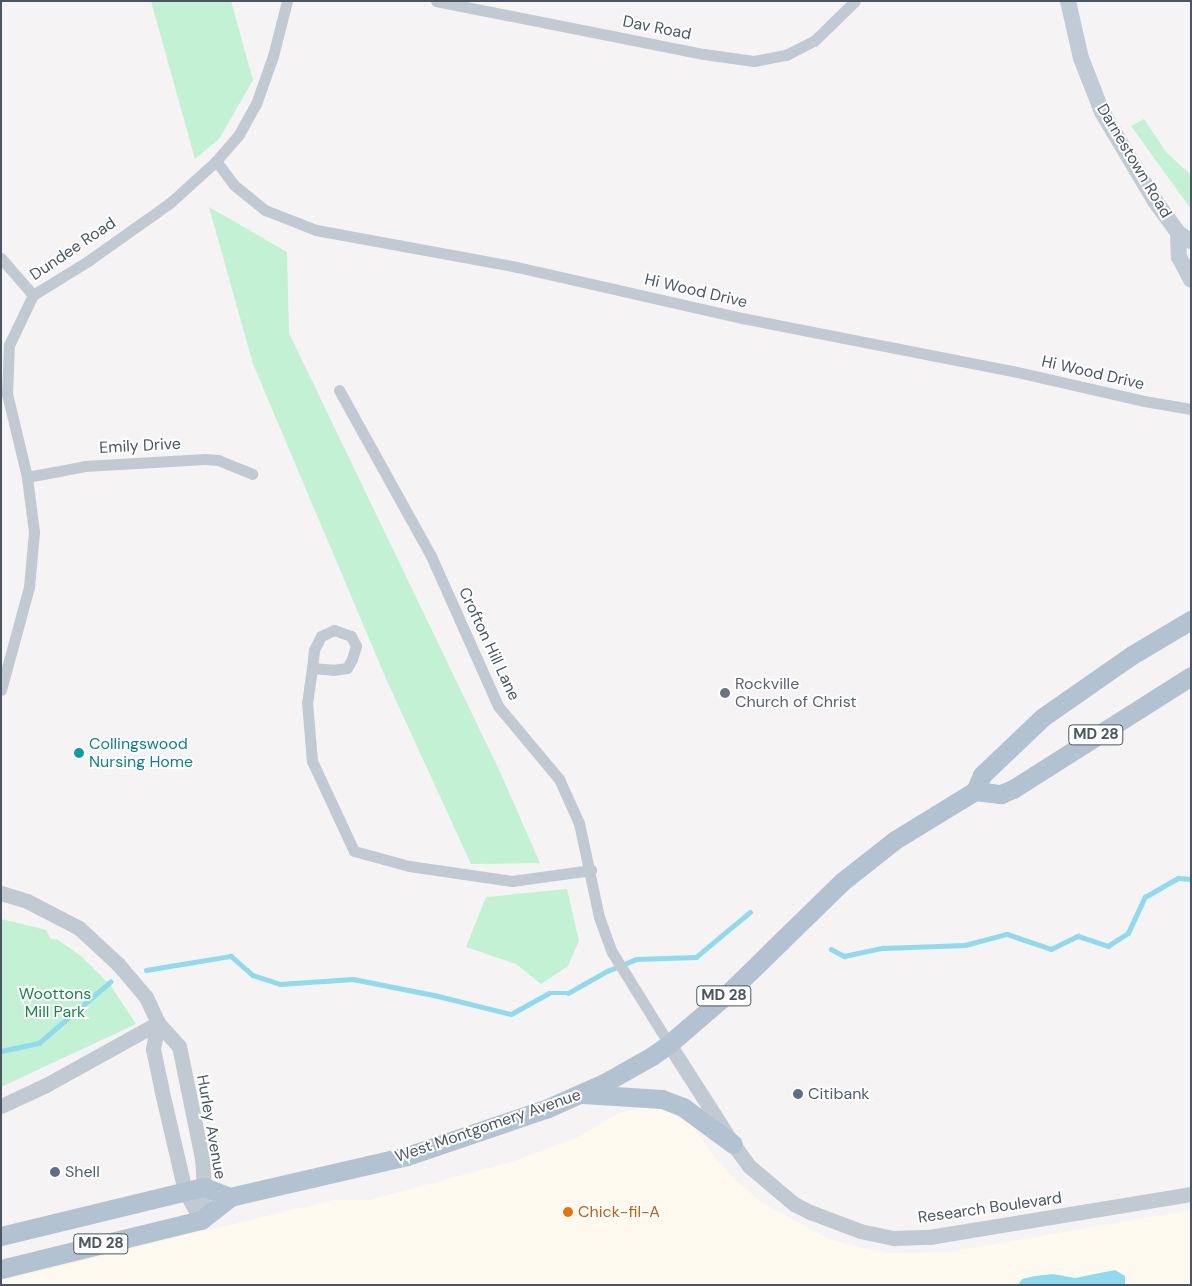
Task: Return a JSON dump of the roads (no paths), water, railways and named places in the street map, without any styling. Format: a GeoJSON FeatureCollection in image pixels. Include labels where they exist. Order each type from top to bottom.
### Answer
{"type":"FeatureCollection","features":[{"type":"Feature","properties":{"kind":"main road","name":"Darnestown Road"},"geometry":{"type":"LineString","coordinates":[[1068,1],[1081,58],[1102,112],[1155,201],[1185,237],[1179,257],[1191,280]]}},
{"type":"Feature","properties":{"kind":"main road","name":"West Montgomery Avenue"},"geometry":{"type":"LineString","coordinates":[[1,1269],[201,1220],[230,1198],[407,1156],[548,1108],[582,1094],[652,1056],[669,1044],[726,995],[843,881],[895,840],[975,791],[982,775],[1043,717],[1132,655],[1191,620]]}},
{"type":"Feature","properties":{"kind":"main road"},"geometry":{"type":"LineString","coordinates":[[1157,697],[1191,664]]}},
{"type":"Feature","properties":{"kind":"main road","name":"MD 28"},"geometry":{"type":"LineString","coordinates":[[975,791],[1001,794],[1013,789],[1191,676]]}},
{"type":"Feature","properties":{"kind":"main road"},"geometry":{"type":"LineString","coordinates":[[582,1094],[662,1098],[683,1107],[732,1144]]}},
{"type":"Feature","properties":{"kind":"main road","name":"MD 28"},"geometry":{"type":"LineString","coordinates":[[1,1236],[204,1187]]}},
{"type":"Feature","properties":{"kind":"main road"},"geometry":{"type":"LineString","coordinates":[[204,1187],[230,1198]]}},
{"type":"Feature","properties":{"kind":"street","name":"Dundee Road"},"geometry":{"type":"LineString","coordinates":[[1,690],[29,587],[34,532],[27,476],[7,394],[9,345],[33,295],[88,261],[170,202],[216,161],[238,136],[256,104],[273,56],[287,1]]}},
{"type":"Feature","properties":{"kind":"street","name":"Dav Road"},"geometry":{"type":"LineString","coordinates":[[436,1],[704,54],[754,61],[786,55],[814,41],[855,1]]}},
{"type":"Feature","properties":{"kind":"street","name":"Hi Wood Drive"},"geometry":{"type":"LineString","coordinates":[[216,161],[234,185],[265,210],[316,230],[517,268],[742,318],[1191,409]]}},
{"type":"Feature","properties":{"kind":"street"},"geometry":{"type":"LineString","coordinates":[[1,258],[33,295]]}},
{"type":"Feature","properties":{"kind":"street","name":"Crofton Hill Lane"},"geometry":{"type":"LineString","coordinates":[[339,390],[430,556],[498,706],[559,779],[579,823],[591,870],[599,917],[612,952],[669,1044]]}},
{"type":"Feature","properties":{"kind":"street","name":"Emily Drive"},"geometry":{"type":"LineString","coordinates":[[27,476],[85,466],[205,459],[218,460],[252,474]]}},
{"type":"Feature","properties":{"kind":"street"},"geometry":{"type":"LineString","coordinates":[[312,668],[306,702],[312,761],[354,851],[409,866],[512,881],[591,870]]}},
{"type":"Feature","properties":{"kind":"street","name":"Hurley Avenue"},"geometry":{"type":"LineString","coordinates":[[1,894],[27,901],[79,928],[118,964],[146,997],[158,1023],[179,1046],[202,1158],[204,1187],[201,1220]]}},
{"type":"Feature","properties":{"kind":"street"},"geometry":{"type":"LineString","coordinates":[[1,1106],[46,1085],[158,1023]]}},
{"type":"Feature","properties":{"kind":"street"},"geometry":{"type":"LineString","coordinates":[[158,1023],[154,1049],[185,1191],[201,1220]]}},
{"type":"Feature","properties":{"kind":"street","name":"Research Boulevard"},"geometry":{"type":"LineString","coordinates":[[669,1044],[732,1144],[749,1166],[794,1204],[860,1231],[894,1238],[929,1237],[1191,1194]]}},
{"type":"Feature","properties":{"kind":"water"},"geometry":{"type":"Polygon","coordinates":[[[1115,1270],[1125,1276],[1125,1285],[1018,1285],[1022,1279],[1035,1276],[1053,1274],[1075,1278],[1115,1270]]]}},
{"type":"Feature","properties":{"kind":"waterway"},"geometry":{"type":"LineString","coordinates":[[831,949],[844,956],[883,948],[965,945],[1007,934],[1051,949],[1078,936],[1108,946],[1128,933],[1145,897],[1178,878],[1191,879]]}},
{"type":"Feature","properties":{"kind":"waterway"},"geometry":{"type":"LineString","coordinates":[[146,970],[231,956],[253,975],[280,984],[353,979],[434,995],[511,1014],[549,993],[568,993],[607,971],[636,959],[696,957],[750,912]]}},
{"type":"Feature","properties":{"kind":"waterway"},"geometry":{"type":"LineString","coordinates":[[1,1051],[39,1043],[110,982]]}},
{"type":"Feature","properties":{"kind":"place","name":"Rockville Church of Christ"},"geometry":{"type":"Point","coordinates":[725,693]}},
{"type":"Feature","properties":{"kind":"place","name":"Collingswood Nursing Home"},"geometry":{"type":"Point","coordinates":[79,753]}},
{"type":"Feature","properties":{"kind":"place","name":"Citibank"},"geometry":{"type":"Point","coordinates":[798,1094]}},
{"type":"Feature","properties":{"kind":"place","name":"Shell"},"geometry":{"type":"Point","coordinates":[55,1172]}},
{"type":"Feature","properties":{"kind":"place","name":"Chick-fil-A"},"geometry":{"type":"Point","coordinates":[568,1212]}},
{"type":"Feature","properties":{"kind":"park label","name":"Woottons Mill Park"},"geometry":{"type":"Point","coordinates":[55,1003]}}]}
